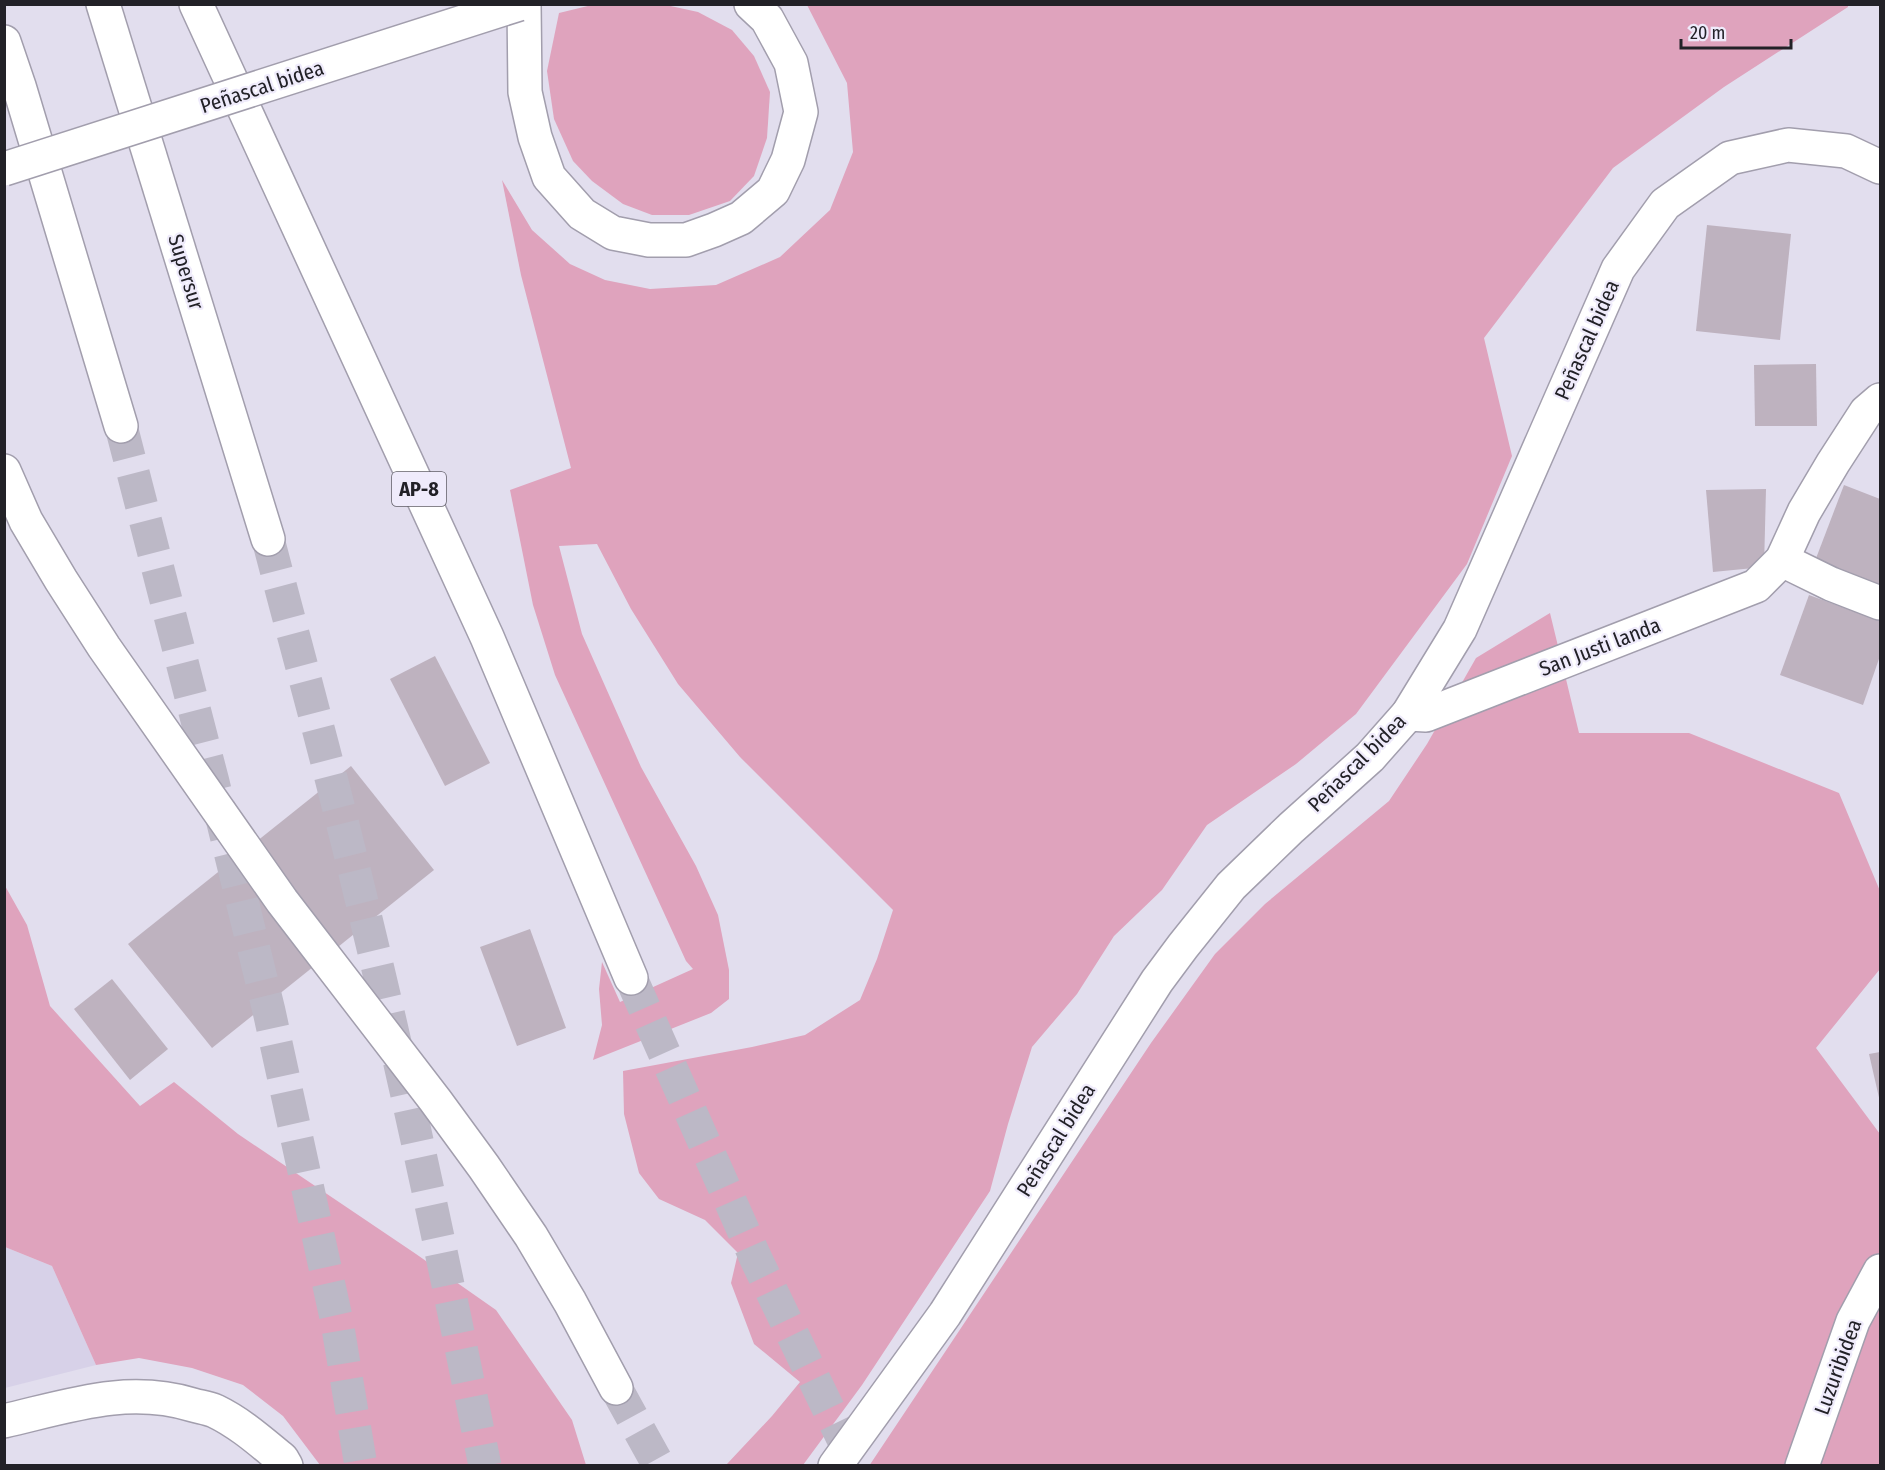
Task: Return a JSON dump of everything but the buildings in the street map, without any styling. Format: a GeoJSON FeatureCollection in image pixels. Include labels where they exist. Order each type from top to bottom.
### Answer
{"type":"FeatureCollection","features":[{"type":"Feature","properties":{"kind":"main road","name":"Supersur"},"geometry":{"type":"LineString","coordinates":[[103,4],[268,539]]}},
{"type":"Feature","properties":{"kind":"main road","name":"AP-8"},"geometry":{"type":"LineString","coordinates":[[196,4],[487,637],[631,978]]}},
{"type":"Feature","properties":{"kind":"main road","name":"Peñascal bidea"},"geometry":{"type":"LineString","coordinates":[[4,169],[522,4],[525,92],[535,137],[549,177],[582,214],[613,233],[658,240],[686,240],[741,218],[773,190],[789,160],[801,112],[791,63],[767,19],[751,4]]}},
{"type":"Feature","properties":{"kind":"main road"},"geometry":{"type":"LineString","coordinates":[[4,42],[121,426]]}},
{"type":"Feature","properties":{"kind":"main road","name":"Peñascal bidea"},"geometry":{"type":"LineString","coordinates":[[835,1466],[945,1314],[1157,981],[1183,946],[1231,886],[1370,757],[1408,714],[1460,629],[1618,269],[1665,204],[1730,158],[1788,145],[1846,151],[1881,167]]}},
{"type":"Feature","properties":{"kind":"main road","name":"San Justi landa"},"geometry":{"type":"LineString","coordinates":[[1408,714],[1426,715],[1756,586],[1782,560],[1804,512],[1833,463],[1866,412],[1881,400]]}},
{"type":"Feature","properties":{"kind":"main road"},"geometry":{"type":"LineString","coordinates":[[4,471],[26,521],[104,647],[282,901],[484,1167],[531,1236],[570,1302],[616,1388]]}},
{"type":"Feature","properties":{"kind":"main road"},"geometry":{"type":"LineString","coordinates":[[1782,560],[1831,584],[1881,603]]}},
{"type":"Feature","properties":{"kind":"main road","name":"Luzuribidea"},"geometry":{"type":"LineString","coordinates":[[1802,1466],[1853,1321],[1881,1270]]}},
{"type":"Feature","properties":{"kind":"main road"},"geometry":{"type":"LineString","coordinates":[[4,1421],[109,1397],[137,1396],[175,1399],[213,1410],[243,1427],[282,1459],[286,1466]]}},
{"type":"Feature","properties":{"kind":"shaded area"},"geometry":{"type":"Polygon","coordinates":[[[596,4],[666,5],[698,12],[732,30],[754,56],[770,92],[767,138],[754,176],[730,201],[689,215],[652,215],[623,204],[592,181],[573,161],[554,119],[547,71],[559,13],[596,4]]]}},
{"type":"Feature","properties":{"kind":"shaded area"},"geometry":{"type":"Polygon","coordinates":[[[807,5],[1848,5],[1848,7],[1724,87],[1613,168],[1484,338],[1512,456],[1467,564],[1356,714],[1296,764],[1207,825],[1162,890],[1114,936],[1077,994],[1032,1047],[990,1191],[862,1385],[803,1465],[726,1465],[800,1382],[754,1344],[731,1283],[738,1253],[705,1220],[659,1199],[639,1173],[624,1114],[623,1071],[805,1035],[860,1000],[877,959],[893,910],[740,757],[678,684],[631,609],[597,544],[559,546],[582,634],[641,767],[696,866],[718,915],[729,970],[729,999],[711,1013],[593,1060],[602,1025],[599,989],[602,962],[620,1002],[693,969],[686,961],[555,675],[533,605],[510,490],[571,468],[521,275],[502,180],[532,230],[570,264],[605,280],[650,289],[716,285],[780,257],[830,210],[853,152],[847,83],[807,5]]]}},
{"type":"Feature","properties":{"kind":"shaded area"},"geometry":{"type":"Polygon","coordinates":[[[1550,613],[1579,733],[1689,733],[1839,793],[1880,891],[1880,969],[1816,1048],[1880,1134],[1880,1465],[869,1466],[1151,1043],[1215,954],[1265,904],[1389,801],[1427,744],[1476,658],[1550,613]]]}},
{"type":"Feature","properties":{"kind":"shaded area"},"geometry":{"type":"Polygon","coordinates":[[[4,884],[27,925],[50,1006],[140,1106],[174,1082],[238,1134],[496,1310],[572,1420],[586,1465],[320,1465],[283,1416],[243,1385],[192,1368],[139,1358],[96,1365],[52,1266],[5,1247],[4,884]]]}},
{"type":"Feature","properties":{"kind":"shaded area"},"geometry":{"type":"Polygon","coordinates":[[[5,1247],[52,1266],[96,1365],[5,1388],[5,1247]]]}},
{"type":"Feature","properties":{"kind":"tunnel"},"geometry":{"type":"LineString","coordinates":[[121,426],[213,782],[269,1011],[337,1322],[361,1466]]}},
{"type":"Feature","properties":{"kind":"tunnel"},"geometry":{"type":"LineString","coordinates":[[268,539],[346,836],[389,1016],[485,1466]]}},
{"type":"Feature","properties":{"kind":"tunnel"},"geometry":{"type":"LineString","coordinates":[[631,978],[756,1259],[856,1466]]}},
{"type":"Feature","properties":{"kind":"tunnel"},"geometry":{"type":"LineString","coordinates":[[616,1388],[659,1466]]}}]}
